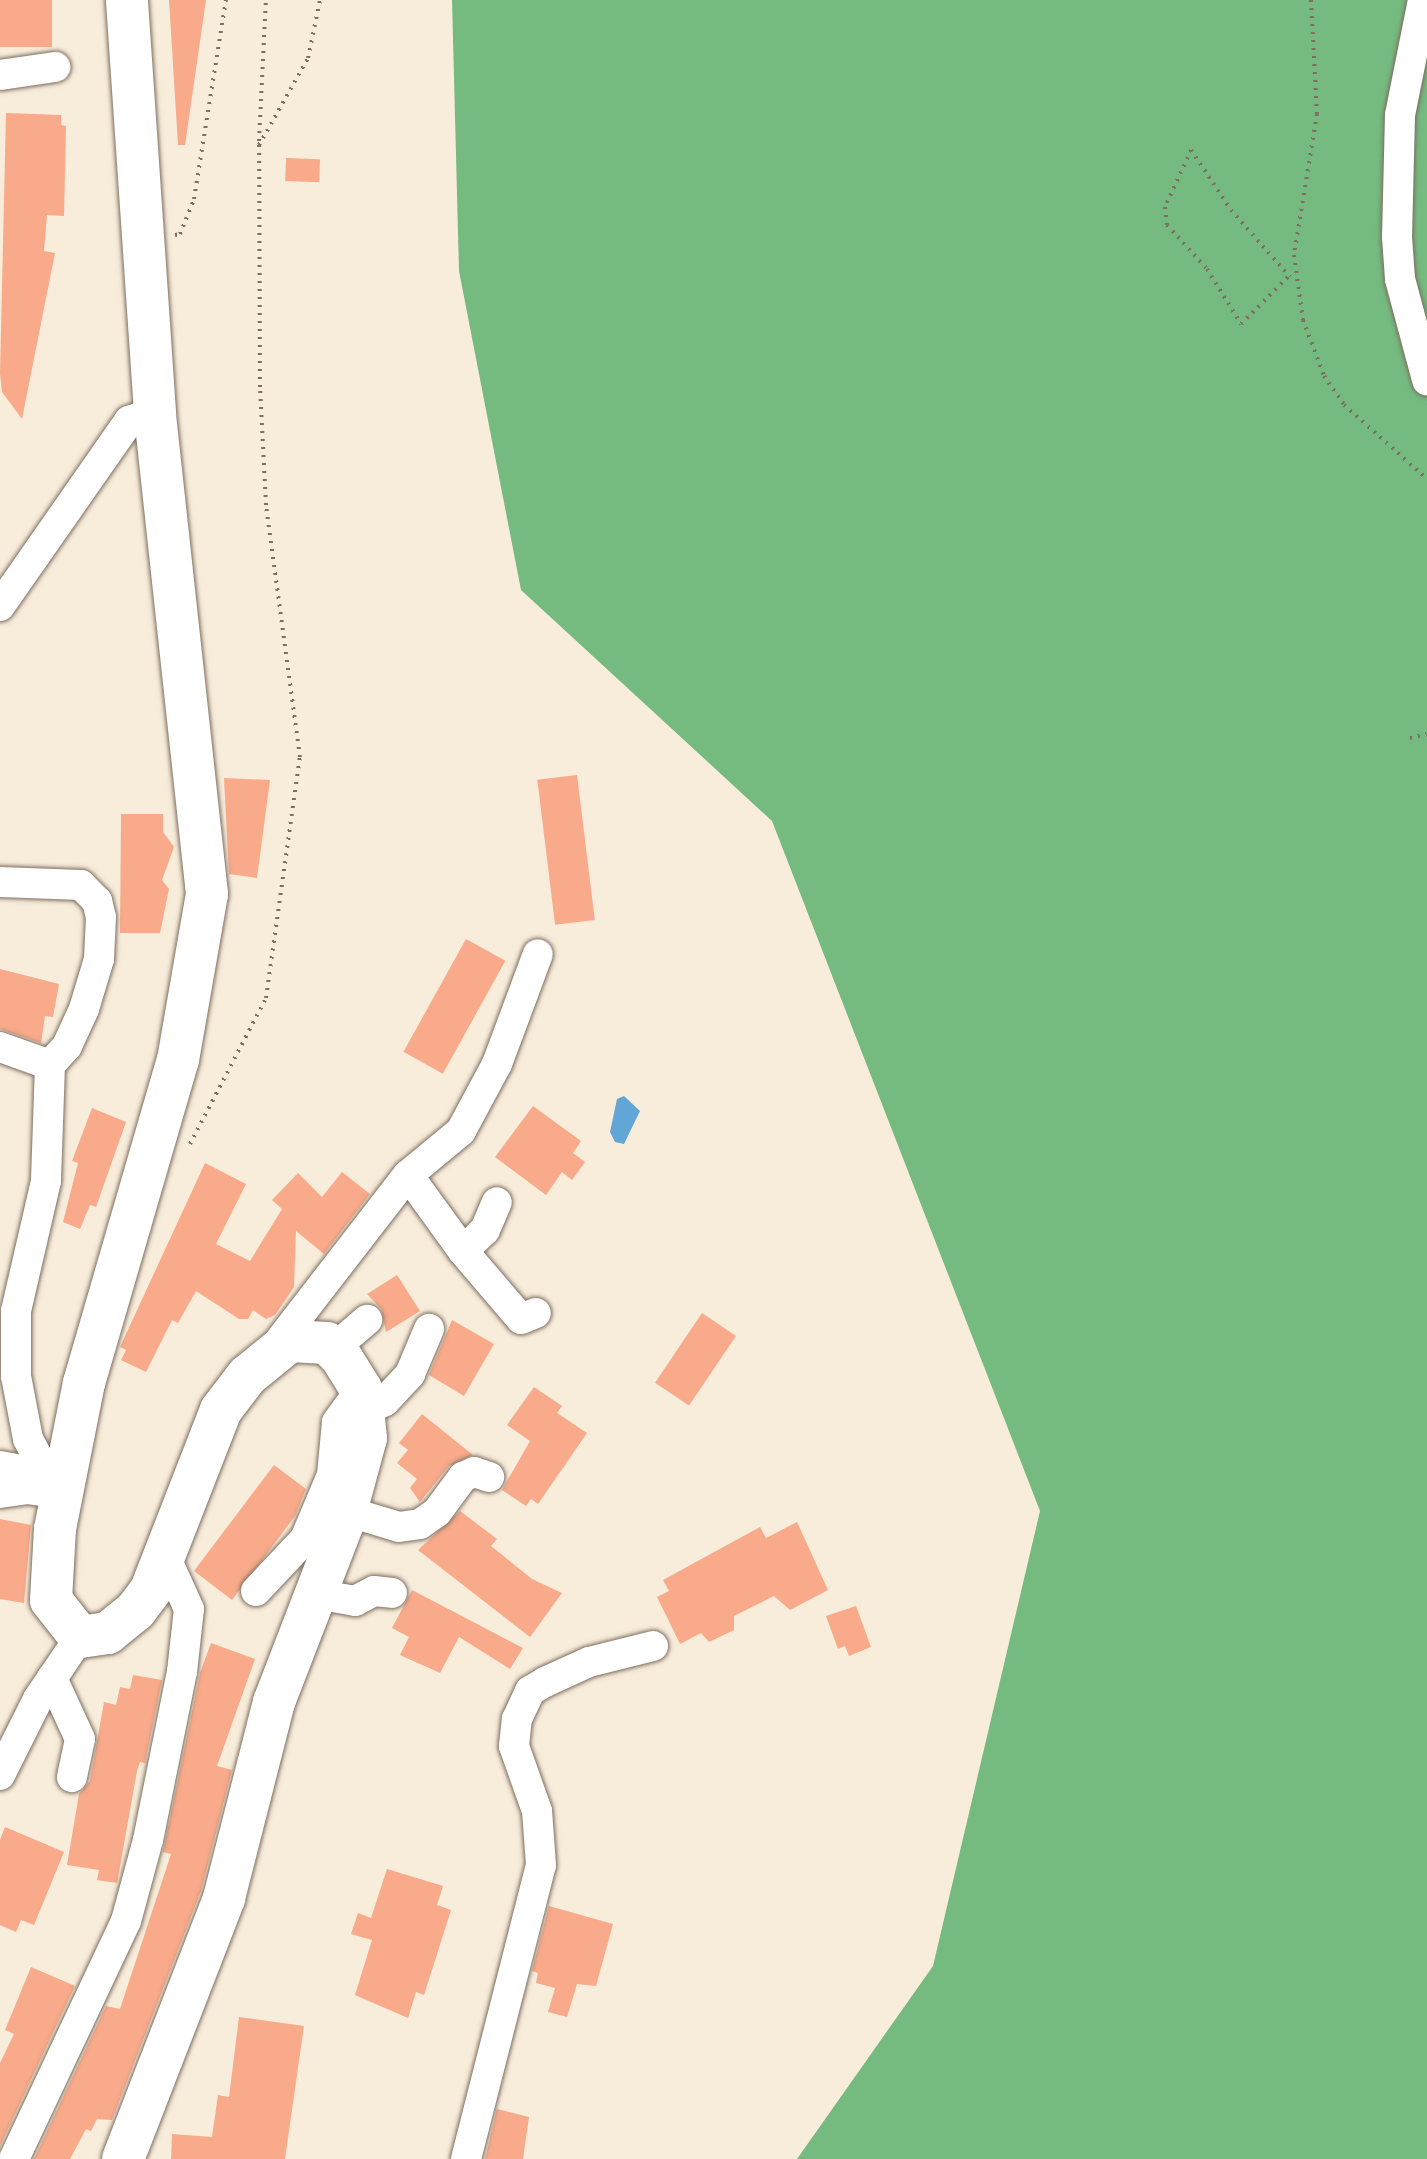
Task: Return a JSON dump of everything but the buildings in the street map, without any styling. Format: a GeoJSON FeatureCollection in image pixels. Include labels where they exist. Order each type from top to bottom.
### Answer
{"type":"FeatureCollection","features":[{"type":"Feature","properties":{"kind":"street"},"geometry":{"type":"LineString","coordinates":[[80,1637],[51,1600],[49,1572],[60,1478],[84,1383],[178,1060],[207,894],[155,412],[127,0]]}},
{"type":"Feature","properties":{"kind":"street"},"geometry":{"type":"LineString","coordinates":[[1423,0],[1400,115],[1397,237],[1400,279],[1427,380]]}},
{"type":"Feature","properties":{"kind":"street"},"geometry":{"type":"LineString","coordinates":[[0,75],[55,67]]}},
{"type":"Feature","properties":{"kind":"street"},"geometry":{"type":"LineString","coordinates":[[0,606],[129,421],[155,412]]}},
{"type":"Feature","properties":{"kind":"street"},"geometry":{"type":"LineString","coordinates":[[0,882],[81,885],[99,909],[102,938],[92,983],[67,1046],[50,1065],[43,1242],[16,1311],[16,1376],[28,1439],[38,1458],[60,1478]]}},
{"type":"Feature","properties":{"kind":"street"},"geometry":{"type":"LineString","coordinates":[[0,1775],[52,1678],[80,1637],[108,1633],[135,1611],[165,1556],[221,1410],[260,1365],[408,1175],[461,1131],[521,1007],[538,954]]}},
{"type":"Feature","properties":{"kind":"street"},"geometry":{"type":"LineString","coordinates":[[0,1047],[50,1065]]}},
{"type":"Feature","properties":{"kind":"street"},"geometry":{"type":"LineString","coordinates":[[408,1175],[463,1251],[521,1319],[536,1313]]}},
{"type":"Feature","properties":{"kind":"street"},"geometry":{"type":"LineString","coordinates":[[463,1251],[485,1230],[497,1202]]}},
{"type":"Feature","properties":{"kind":"street"},"geometry":{"type":"LineString","coordinates":[[333,1349],[367,1320]]}},
{"type":"Feature","properties":{"kind":"street"},"geometry":{"type":"LineString","coordinates":[[256,1591],[305,1539],[332,1475],[337,1422],[363,1400],[385,1401],[410,1374],[429,1329]]}},
{"type":"Feature","properties":{"kind":"street"},"geometry":{"type":"LineString","coordinates":[[123,2159],[224,1898],[274,1702],[346,1511],[366,1438],[363,1400],[333,1349],[306,1339],[290,1341],[260,1365]]}},
{"type":"Feature","properties":{"kind":"street"},"geometry":{"type":"LineString","coordinates":[[0,1466],[60,1478]]}},
{"type":"Feature","properties":{"kind":"street"},"geometry":{"type":"LineString","coordinates":[[346,1511],[399,1527],[420,1524],[437,1512],[463,1477],[474,1472],[489,1477]]}},
{"type":"Feature","properties":{"kind":"street"},"geometry":{"type":"LineString","coordinates":[[0,1493],[27,1489],[60,1478]]}},
{"type":"Feature","properties":{"kind":"street"},"geometry":{"type":"LineString","coordinates":[[14,2159],[126,1921],[148,1840],[182,1672],[189,1609],[165,1556]]}},
{"type":"Feature","properties":{"kind":"street"},"geometry":{"type":"LineString","coordinates":[[316,1594],[355,1601],[374,1591],[392,1593]]}},
{"type":"Feature","properties":{"kind":"street"},"geometry":{"type":"LineString","coordinates":[[466,2159],[541,1865],[537,1811],[514,1746],[517,1719],[530,1691],[545,1682],[589,1662],[653,1646]]}},
{"type":"Feature","properties":{"kind":"street"},"geometry":{"type":"LineString","coordinates":[[52,1678],[80,1739],[72,1777]]}},
{"type":"Feature","properties":{"kind":"path"},"geometry":{"type":"LineString","coordinates":[[145,240],[180,234],[194,199],[226,0]]}},
{"type":"Feature","properties":{"kind":"path"},"geometry":{"type":"LineString","coordinates":[[186,1152],[266,998],[300,757],[266,505],[260,387],[259,145],[266,0]]}},
{"type":"Feature","properties":{"kind":"path"},"geometry":{"type":"LineString","coordinates":[[259,145],[308,58],[320,0]]}},
{"type":"Feature","properties":{"kind":"path"},"geometry":{"type":"LineString","coordinates":[[1311,0],[1317,114],[1297,226],[1296,284],[1312,345],[1344,405],[1427,479]]}},
{"type":"Feature","properties":{"kind":"path"},"geometry":{"type":"LineString","coordinates":[[1289,276],[1241,324],[1207,269],[1167,225],[1165,207],[1191,150],[1231,210],[1289,276],[1296,284]]}},
{"type":"Feature","properties":{"kind":"path"},"geometry":{"type":"LineString","coordinates":[[1410,738],[1427,734]]}},
{"type":"Feature","properties":{"kind":"green space"},"geometry":{"type":"Polygon","coordinates":[[[452,0],[1427,0],[1427,2159],[797,2159],[933,1966],[1040,1511],[772,821],[521,590],[459,271],[452,0]]]}},
{"type":"Feature","properties":{"kind":"water"},"geometry":{"type":"Polygon","coordinates":[[[624,1096],[640,1111],[624,1144],[615,1142],[610,1132],[617,1099],[624,1096]]]}}]}
